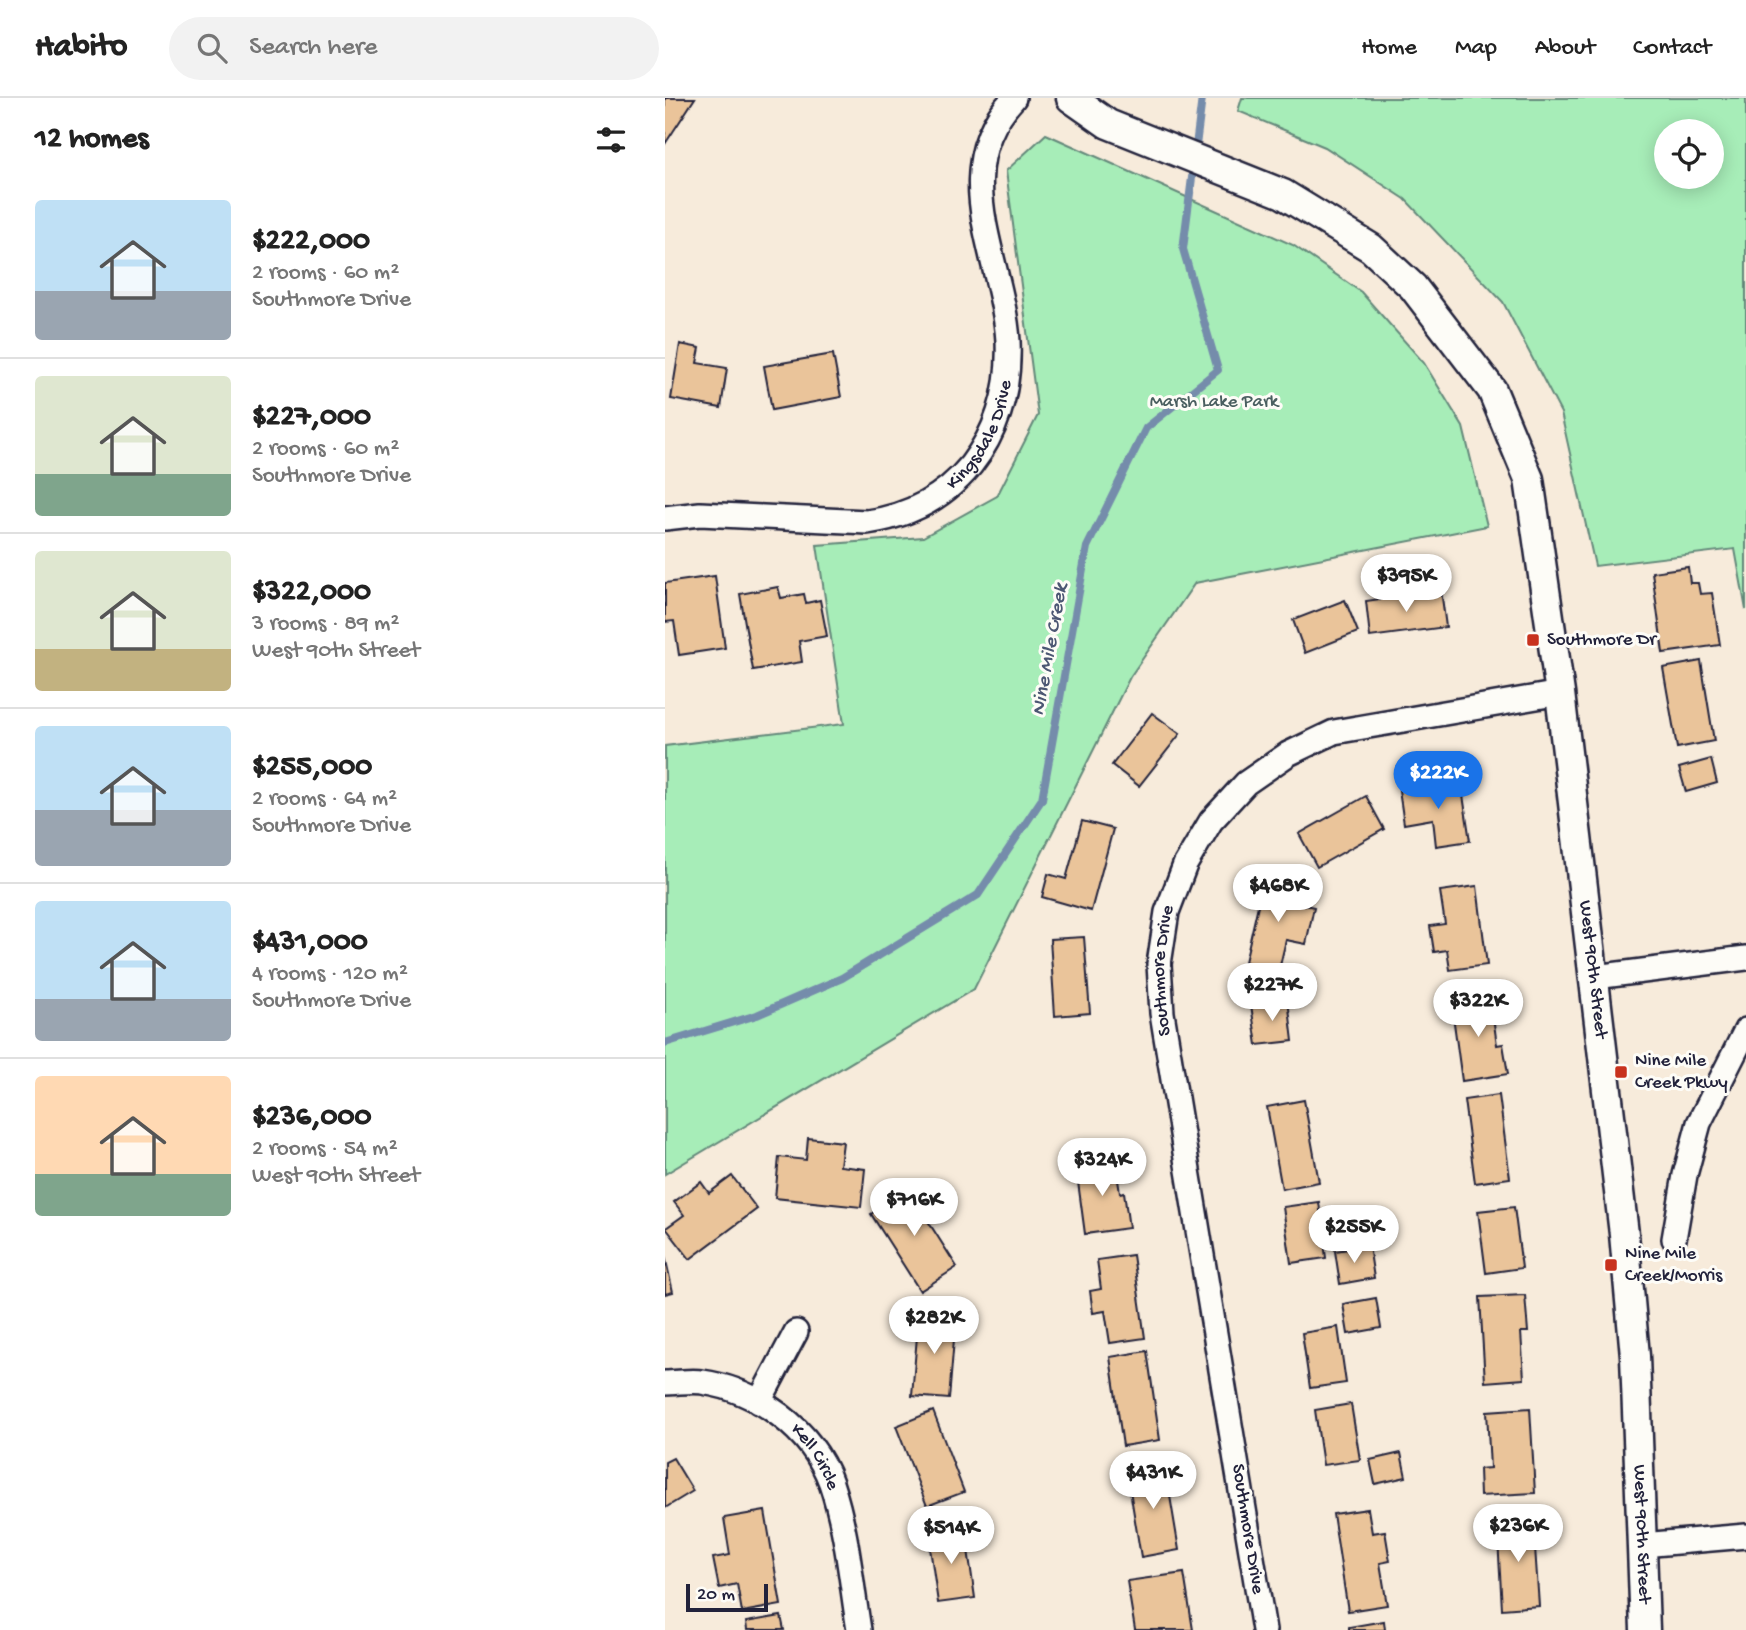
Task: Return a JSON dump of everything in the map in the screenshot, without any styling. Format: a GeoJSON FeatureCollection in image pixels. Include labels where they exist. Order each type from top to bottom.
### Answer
{"type":"FeatureCollection","features":[{"type":"Feature","properties":{"kind":"street","name":"Kingsdale Drive"},"geometry":{"type":"LineString","coordinates":[[665,518],[700,514],[867,522],[893,518],[929,503],[958,481],[983,449],[1000,414],[1008,376],[1008,339],[981,206],[979,171],[987,141],[1001,111],[1014,98]]}},
{"type":"Feature","properties":{"kind":"street","name":"West 90th Street"},"geometry":{"type":"LineString","coordinates":[[1070,98],[1108,124],[1283,194],[1371,248],[1413,287],[1492,390],[1529,479],[1560,693],[1626,1248],[1635,1356],[1645,1630]]}},
{"type":"Feature","properties":{"kind":"street","name":"Southmore Drive"},"geometry":{"type":"LineString","coordinates":[[1264,1630],[1161,1013],[1159,964],[1167,912],[1185,865],[1211,821],[1246,783],[1288,754],[1334,732],[1560,693]]}},
{"type":"Feature","properties":{"kind":"street"},"geometry":{"type":"LineString","coordinates":[[1595,977],[1746,958]]}},
{"type":"Feature","properties":{"kind":"street"},"geometry":{"type":"LineString","coordinates":[[1674,1239],[1685,1175],[1699,1123],[1746,1030]]}},
{"type":"Feature","properties":{"kind":"street"},"geometry":{"type":"LineString","coordinates":[[759,1402],[796,1332]]}},
{"type":"Feature","properties":{"kind":"street","name":"Kell Circle"},"geometry":{"type":"LineString","coordinates":[[665,1383],[701,1381],[743,1392],[779,1414],[810,1444],[830,1481],[842,1523],[859,1630]]}},
{"type":"Feature","properties":{"kind":"street"},"geometry":{"type":"LineString","coordinates":[[1642,1545],[1746,1536]]}},
{"type":"Feature","properties":{"kind":"green space"},"geometry":{"type":"Polygon","coordinates":[[[1242,98],[1746,98],[1746,610],[1735,549],[1595,566],[1561,413],[1503,302],[1405,199],[1325,147],[1238,111],[1242,98]]]}},
{"type":"Feature","properties":{"kind":"green space","name":"Marsh Lake Park"},"geometry":{"type":"Polygon","coordinates":[[[1046,134],[1293,245],[1361,292],[1424,363],[1463,427],[1487,526],[1195,583],[1130,677],[974,989],[665,1174],[665,746],[844,724],[817,545],[923,537],[997,496],[1038,415],[1006,171],[1046,134]]]}},
{"type":"Feature","properties":{"kind":"building"},"geometry":{"type":"Polygon","coordinates":[[[665,98],[695,98],[665,144],[665,98]]]}},
{"type":"Feature","properties":{"kind":"building"},"geometry":{"type":"Polygon","coordinates":[[[680,344],[700,348],[697,363],[727,368],[721,408],[671,399],[680,344]]]}},
{"type":"Feature","properties":{"kind":"building"},"geometry":{"type":"Polygon","coordinates":[[[833,354],[841,397],[772,410],[764,366],[833,354]]]}},
{"type":"Feature","properties":{"kind":"building"},"geometry":{"type":"Polygon","coordinates":[[[1688,567],[1690,583],[1698,583],[1700,594],[1712,593],[1720,645],[1663,653],[1652,572],[1688,567]]]}},
{"type":"Feature","properties":{"kind":"building"},"geometry":{"type":"Polygon","coordinates":[[[715,576],[725,648],[679,655],[674,621],[665,622],[665,583],[715,576]]]}},
{"type":"Feature","properties":{"kind":"building"},"geometry":{"type":"Polygon","coordinates":[[[778,587],[781,598],[804,594],[806,603],[820,600],[827,636],[799,641],[802,662],[753,670],[740,594],[778,587]]]}},
{"type":"Feature","properties":{"kind":"building"},"geometry":{"type":"Polygon","coordinates":[[[1441,590],[1446,627],[1370,637],[1366,601],[1441,590]]]}},
{"type":"Feature","properties":{"kind":"building"},"geometry":{"type":"Polygon","coordinates":[[[1345,600],[1358,632],[1305,653],[1293,620],[1345,600]]]}},
{"type":"Feature","properties":{"kind":"building"},"geometry":{"type":"Polygon","coordinates":[[[1701,661],[1714,741],[1677,748],[1663,668],[1701,661]]]}},
{"type":"Feature","properties":{"kind":"building"},"geometry":{"type":"Polygon","coordinates":[[[1152,713],[1180,734],[1139,786],[1112,765],[1152,713]]]}},
{"type":"Feature","properties":{"kind":"building"},"geometry":{"type":"Polygon","coordinates":[[[1711,759],[1717,783],[1686,792],[1679,768],[1711,759]]]}},
{"type":"Feature","properties":{"kind":"building"},"geometry":{"type":"Polygon","coordinates":[[[1461,782],[1470,841],[1436,846],[1433,819],[1404,824],[1399,790],[1461,782]]]}},
{"type":"Feature","properties":{"kind":"building"},"geometry":{"type":"Polygon","coordinates":[[[1366,796],[1384,829],[1317,867],[1299,834],[1366,796]]]}},
{"type":"Feature","properties":{"kind":"building"},"geometry":{"type":"Polygon","coordinates":[[[1082,821],[1113,829],[1091,911],[1042,897],[1048,874],[1066,879],[1082,821]]]}},
{"type":"Feature","properties":{"kind":"building"},"geometry":{"type":"Polygon","coordinates":[[[1264,879],[1300,887],[1296,903],[1314,907],[1306,944],[1286,940],[1279,970],[1245,962],[1264,879]]]}},
{"type":"Feature","properties":{"kind":"building"},"geometry":{"type":"Polygon","coordinates":[[[1477,886],[1487,965],[1450,970],[1447,950],[1434,952],[1430,926],[1445,924],[1440,891],[1477,886]]]}},
{"type":"Feature","properties":{"kind":"building"},"geometry":{"type":"Polygon","coordinates":[[[1084,937],[1090,1013],[1055,1016],[1050,939],[1084,937]]]}},
{"type":"Feature","properties":{"kind":"building"},"geometry":{"type":"Polygon","coordinates":[[[1490,995],[1497,1045],[1503,1044],[1508,1074],[1462,1081],[1451,1001],[1490,995]]]}},
{"type":"Feature","properties":{"kind":"building"},"geometry":{"type":"Polygon","coordinates":[[[1288,1000],[1293,1041],[1257,1045],[1251,1005],[1288,1000]]]}},
{"type":"Feature","properties":{"kind":"building"},"geometry":{"type":"Polygon","coordinates":[[[1499,1095],[1510,1178],[1475,1183],[1464,1100],[1499,1095]]]}},
{"type":"Feature","properties":{"kind":"building"},"geometry":{"type":"Polygon","coordinates":[[[1304,1100],[1319,1182],[1282,1189],[1267,1107],[1304,1100]]]}},
{"type":"Feature","properties":{"kind":"building"},"geometry":{"type":"Polygon","coordinates":[[[808,1138],[843,1142],[840,1166],[865,1169],[861,1207],[775,1198],[779,1157],[806,1160],[808,1138]]]}},
{"type":"Feature","properties":{"kind":"building"},"geometry":{"type":"Polygon","coordinates":[[[1115,1161],[1120,1193],[1124,1192],[1129,1228],[1085,1234],[1076,1167],[1115,1161]]]}},
{"type":"Feature","properties":{"kind":"building"},"geometry":{"type":"Polygon","coordinates":[[[732,1176],[757,1209],[690,1259],[666,1228],[684,1215],[674,1202],[701,1182],[709,1193],[732,1176]]]}},
{"type":"Feature","properties":{"kind":"building"},"geometry":{"type":"Polygon","coordinates":[[[915,1186],[932,1214],[926,1218],[957,1267],[920,1291],[871,1214],[915,1186]]]}},
{"type":"Feature","properties":{"kind":"building"},"geometry":{"type":"Polygon","coordinates":[[[1319,1202],[1326,1258],[1291,1263],[1283,1207],[1319,1202]]]}},
{"type":"Feature","properties":{"kind":"building"},"geometry":{"type":"Polygon","coordinates":[[[1514,1207],[1522,1268],[1486,1273],[1478,1211],[1514,1207]]]}},
{"type":"Feature","properties":{"kind":"building"},"geometry":{"type":"Polygon","coordinates":[[[1369,1246],[1374,1278],[1340,1284],[1335,1251],[1369,1246]]]}},
{"type":"Feature","properties":{"kind":"building"},"geometry":{"type":"Polygon","coordinates":[[[1133,1255],[1145,1338],[1110,1343],[1105,1311],[1093,1313],[1090,1291],[1101,1289],[1097,1260],[1133,1255]]]}},
{"type":"Feature","properties":{"kind":"building"},"geometry":{"type":"Polygon","coordinates":[[[665,1256],[673,1292],[665,1294],[665,1256]]]}},
{"type":"Feature","properties":{"kind":"building"},"geometry":{"type":"Polygon","coordinates":[[[1525,1295],[1528,1332],[1521,1332],[1524,1379],[1485,1382],[1480,1297],[1525,1295]]]}},
{"type":"Feature","properties":{"kind":"building"},"geometry":{"type":"Polygon","coordinates":[[[1376,1298],[1381,1328],[1348,1334],[1343,1304],[1376,1298]]]}},
{"type":"Feature","properties":{"kind":"building"},"geometry":{"type":"Polygon","coordinates":[[[919,1312],[956,1315],[949,1399],[912,1396],[919,1312]]]}},
{"type":"Feature","properties":{"kind":"building"},"geometry":{"type":"Polygon","coordinates":[[[1338,1327],[1346,1383],[1310,1388],[1302,1333],[1338,1327]]]}},
{"type":"Feature","properties":{"kind":"building"},"geometry":{"type":"Polygon","coordinates":[[[1147,1351],[1160,1440],[1123,1446],[1110,1357],[1147,1351]]]}},
{"type":"Feature","properties":{"kind":"building"},"geometry":{"type":"Polygon","coordinates":[[[1351,1404],[1360,1460],[1323,1465],[1315,1410],[1351,1404]]]}},
{"type":"Feature","properties":{"kind":"building"},"geometry":{"type":"Polygon","coordinates":[[[1530,1408],[1535,1493],[1480,1496],[1479,1469],[1490,1468],[1487,1411],[1530,1408]]]}},
{"type":"Feature","properties":{"kind":"building"},"geometry":{"type":"Polygon","coordinates":[[[933,1411],[964,1492],[927,1506],[896,1426],[933,1411]]]}},
{"type":"Feature","properties":{"kind":"building"},"geometry":{"type":"Polygon","coordinates":[[[1401,1453],[1406,1477],[1375,1484],[1370,1460],[1401,1453]]]}},
{"type":"Feature","properties":{"kind":"building"},"geometry":{"type":"Polygon","coordinates":[[[673,1458],[693,1491],[665,1508],[665,1462],[673,1458]]]}},
{"type":"Feature","properties":{"kind":"building"},"geometry":{"type":"Polygon","coordinates":[[[1165,1466],[1179,1550],[1141,1557],[1127,1472],[1165,1466]]]}},
{"type":"Feature","properties":{"kind":"building"},"geometry":{"type":"Polygon","coordinates":[[[1368,1509],[1372,1533],[1385,1531],[1390,1561],[1380,1563],[1387,1605],[1348,1611],[1333,1514],[1368,1509]]]}},
{"type":"Feature","properties":{"kind":"building"},"geometry":{"type":"Polygon","coordinates":[[[765,1511],[781,1605],[742,1612],[737,1584],[719,1588],[713,1558],[730,1555],[724,1518],[765,1511]]]}},
{"type":"Feature","properties":{"kind":"building"},"geometry":{"type":"Polygon","coordinates":[[[1533,1518],[1539,1606],[1502,1609],[1497,1521],[1533,1518]]]}},
{"type":"Feature","properties":{"kind":"building"},"geometry":{"type":"Polygon","coordinates":[[[965,1529],[975,1598],[938,1603],[928,1534],[965,1529]]]}},
{"type":"Feature","properties":{"kind":"building"},"geometry":{"type":"Polygon","coordinates":[[[1184,1573],[1193,1630],[1135,1630],[1127,1581],[1184,1573]]]}},
{"type":"Feature","properties":{"kind":"building"},"geometry":{"type":"Polygon","coordinates":[[[781,1616],[784,1630],[747,1630],[746,1622],[781,1616]]]}},
{"type":"Feature","properties":{"kind":"building"},"geometry":{"type":"Polygon","coordinates":[[[1384,1621],[1385,1630],[1349,1630],[1349,1627],[1384,1621]]]}},
{"type":"Feature","properties":{"kind":"waterway","name":"Nine Mile Creek"},"geometry":{"type":"LineString","coordinates":[[665,1043],[757,1015],[842,978],[978,895],[1042,799],[1087,547],[1146,428],[1218,370],[1183,249],[1202,98]]}},
{"type":"Feature","properties":{"kind":"place","name":"Southmore Dr"},"geometry":{"type":"Point","coordinates":[1533,640]}},
{"type":"Feature","properties":{"kind":"place","name":"Nine Mile Creek Pkwy"},"geometry":{"type":"Point","coordinates":[1621,1072]}},
{"type":"Feature","properties":{"kind":"place","name":"Nine Mile Creek/Morris"},"geometry":{"type":"Point","coordinates":[1611,1265]}}]}
